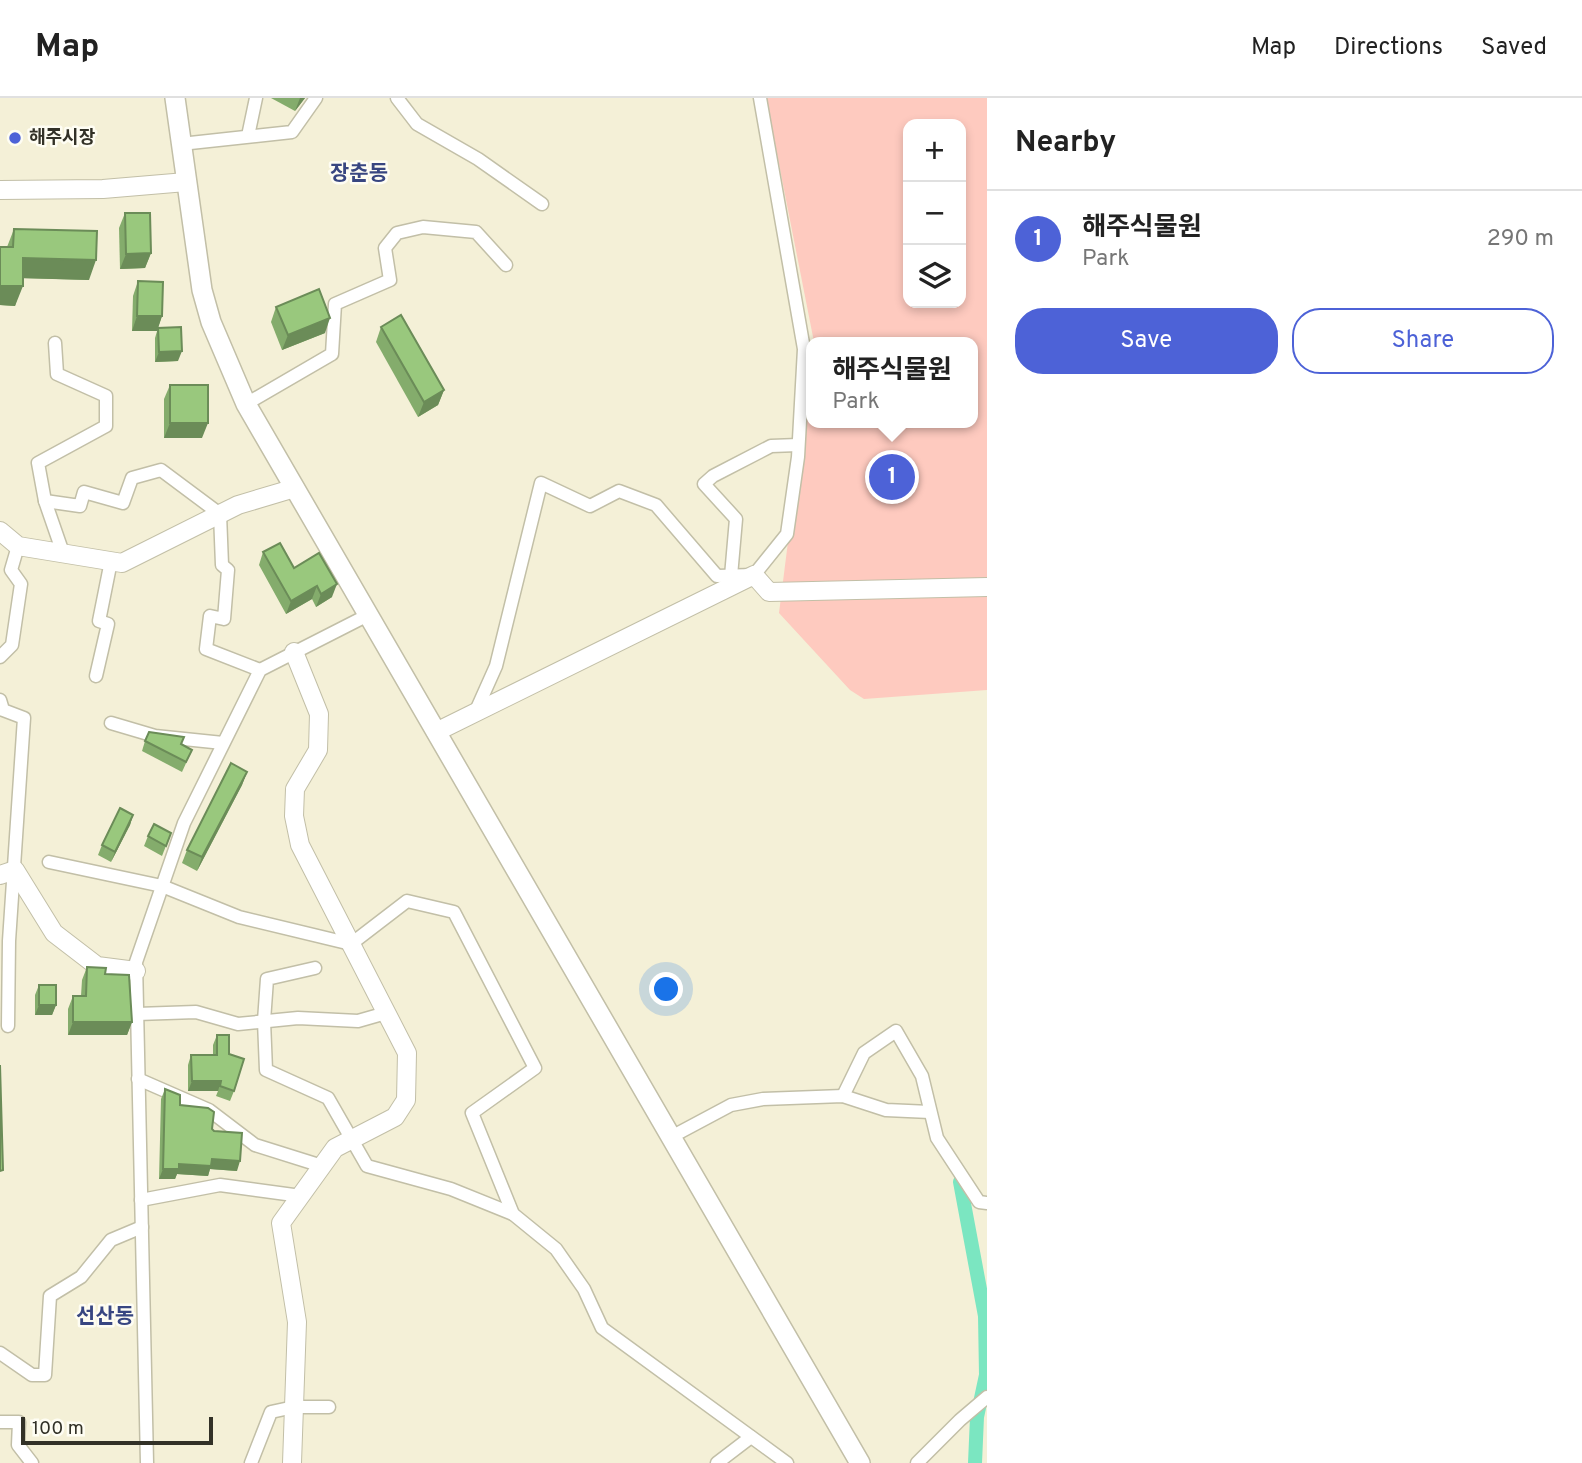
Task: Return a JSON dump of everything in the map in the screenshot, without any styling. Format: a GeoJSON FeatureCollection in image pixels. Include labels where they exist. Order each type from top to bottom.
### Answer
{"type":"FeatureCollection","features":[{"type":"Feature","properties":{"kind":"main road"},"geometry":{"type":"LineString","coordinates":[[175,98],[202,290],[211,322],[246,404],[860,1463]]}},
{"type":"Feature","properties":{"kind":"street"},"geometry":{"type":"LineString","coordinates":[[248,136],[256,98]]}},
{"type":"Feature","properties":{"kind":"street"},"geometry":{"type":"LineString","coordinates":[[181,144],[292,132],[316,98]]}},
{"type":"Feature","properties":{"kind":"street"},"geometry":{"type":"LineString","coordinates":[[397,98],[417,124],[478,159],[542,204]]}},
{"type":"Feature","properties":{"kind":"street"},"geometry":{"type":"LineString","coordinates":[[436,732],[754,575],[787,534],[799,445],[804,349],[760,98]]}},
{"type":"Feature","properties":{"kind":"street"},"geometry":{"type":"LineString","coordinates":[[0,190],[103,189],[186,182]]}},
{"type":"Feature","properties":{"kind":"street"},"geometry":{"type":"LineString","coordinates":[[246,404],[332,354],[335,304],[390,280],[385,248],[397,233],[423,227],[476,232],[506,265]]}},
{"type":"Feature","properties":{"kind":"street"},"geometry":{"type":"LineString","coordinates":[[55,342],[57,374],[106,396],[106,426],[38,463],[45,501],[62,553]]}},
{"type":"Feature","properties":{"kind":"street"},"geometry":{"type":"LineString","coordinates":[[731,576],[736,519],[704,484],[713,476],[771,446],[799,445]]}},
{"type":"Feature","properties":{"kind":"street"},"geometry":{"type":"LineString","coordinates":[[45,501],[79,506],[84,492],[122,503],[132,478],[161,470],[220,514]]}},
{"type":"Feature","properties":{"kind":"street"},"geometry":{"type":"LineString","coordinates":[[475,713],[496,666],[541,483],[590,506],[619,491],[656,505],[717,576],[754,575]]}},
{"type":"Feature","properties":{"kind":"street"},"geometry":{"type":"LineString","coordinates":[[0,531],[18,546],[122,563],[238,505],[295,488]]}},
{"type":"Feature","properties":{"kind":"street"},"geometry":{"type":"LineString","coordinates":[[220,514],[222,565],[228,570],[224,619],[211,616],[206,649],[260,670]]}},
{"type":"Feature","properties":{"kind":"street"},"geometry":{"type":"LineString","coordinates":[[0,657],[12,645],[21,584],[11,570],[18,546]]}},
{"type":"Feature","properties":{"kind":"street"},"geometry":{"type":"LineString","coordinates":[[96,676],[108,624],[99,621],[111,561]]}},
{"type":"Feature","properties":{"kind":"street"},"geometry":{"type":"LineString","coordinates":[[754,575],[769,592],[987,587]]}},
{"type":"Feature","properties":{"kind":"street"},"geometry":{"type":"LineString","coordinates":[[147,1463],[136,962],[184,823],[260,670],[368,615]]}},
{"type":"Feature","properties":{"kind":"street"},"geometry":{"type":"LineString","coordinates":[[292,1463],[297,1322],[281,1223],[335,1148],[395,1117],[406,1100],[407,1054],[300,845],[294,816],[295,789],[318,750],[319,714],[294,652]]}},
{"type":"Feature","properties":{"kind":"street"},"geometry":{"type":"LineString","coordinates":[[0,700],[3,710],[24,718],[8,873],[8,1026]]}},
{"type":"Feature","properties":{"kind":"street"},"geometry":{"type":"LineString","coordinates":[[111,723],[155,736],[223,743]]}},
{"type":"Feature","properties":{"kind":"street"},"geometry":{"type":"LineString","coordinates":[[49,862],[162,886],[239,917],[351,944]]}},
{"type":"Feature","properties":{"kind":"street"},"geometry":{"type":"LineString","coordinates":[[8,873],[54,933],[97,966],[136,971]]}},
{"type":"Feature","properties":{"kind":"street"},"geometry":{"type":"LineString","coordinates":[[351,944],[407,901],[454,912],[535,1068],[472,1113],[513,1214]]}},
{"type":"Feature","properties":{"kind":"street"},"geometry":{"type":"LineString","coordinates":[[315,968],[267,979],[264,1021],[266,1070],[328,1098],[367,1166],[451,1189],[513,1214],[556,1249],[584,1289],[602,1328],[787,1463]]}},
{"type":"Feature","properties":{"kind":"street"},"geometry":{"type":"LineString","coordinates":[[137,1014],[196,1012],[238,1024],[298,1018],[358,1021],[386,1013]]}},
{"type":"Feature","properties":{"kind":"street"},"geometry":{"type":"LineString","coordinates":[[843,1096],[864,1053],[896,1031],[922,1076],[937,1138],[979,1202],[987,1203]]}},
{"type":"Feature","properties":{"kind":"street"},"geometry":{"type":"LineString","coordinates":[[138,1079],[209,1110],[255,1145],[322,1166]]}},
{"type":"Feature","properties":{"kind":"street"},"geometry":{"type":"LineString","coordinates":[[671,1137],[731,1105],[763,1099],[843,1096],[886,1110],[930,1112]]}},
{"type":"Feature","properties":{"kind":"street"},"geometry":{"type":"LineString","coordinates":[[141,1200],[220,1185],[301,1196]]}},
{"type":"Feature","properties":{"kind":"street"},"geometry":{"type":"LineString","coordinates":[[0,1353],[32,1375],[45,1376],[50,1296],[81,1277],[111,1240],[142,1227]]}},
{"type":"Feature","properties":{"kind":"street"},"geometry":{"type":"LineString","coordinates":[[917,1463],[987,1397]]}},
{"type":"Feature","properties":{"kind":"street"},"geometry":{"type":"LineString","coordinates":[[251,1463],[271,1412],[294,1407],[329,1407]]}},
{"type":"Feature","properties":{"kind":"street"},"geometry":{"type":"LineString","coordinates":[[0,1422],[19,1422],[18,1445],[32,1463]]}},
{"type":"Feature","properties":{"kind":"street"},"geometry":{"type":"LineString","coordinates":[[717,1463],[751,1437]]}},
{"type":"Feature","properties":{"kind":"shaded area"},"geometry":{"type":"Polygon","coordinates":[[[766,98],[987,98],[987,690],[864,699],[850,690],[779,613],[806,400],[806,428],[978,428],[978,337],[813,337],[766,98]]]}},
{"type":"Feature","properties":{"kind":"building"},"geometry":{"type":"Polygon","coordinates":[[[125,213],[150,213],[151,253],[126,254],[125,213]]]}},
{"type":"Feature","properties":{"kind":"building"},"geometry":{"type":"Polygon","coordinates":[[[14,229],[97,231],[96,260],[23,258],[23,286],[0,286],[0,247],[13,247],[14,229]]]}},
{"type":"Feature","properties":{"kind":"building"},"geometry":{"type":"Polygon","coordinates":[[[138,281],[163,282],[162,316],[137,316],[138,281]]]}},
{"type":"Feature","properties":{"kind":"building"},"geometry":{"type":"Polygon","coordinates":[[[319,289],[330,318],[288,335],[276,307],[319,289]]]}},
{"type":"Feature","properties":{"kind":"building"},"geometry":{"type":"Polygon","coordinates":[[[401,315],[444,390],[424,402],[381,327],[401,315]]]}},
{"type":"Feature","properties":{"kind":"building"},"geometry":{"type":"Polygon","coordinates":[[[181,327],[182,351],[159,352],[158,328],[181,327]]]}},
{"type":"Feature","properties":{"kind":"building"},"geometry":{"type":"Polygon","coordinates":[[[170,385],[208,385],[208,423],[170,423],[170,385]]]}},
{"type":"Feature","properties":{"kind":"building"},"geometry":{"type":"Polygon","coordinates":[[[280,543],[294,568],[319,553],[337,584],[321,594],[317,586],[291,601],[263,552],[280,543]]]}},
{"type":"Feature","properties":{"kind":"building"},"geometry":{"type":"Polygon","coordinates":[[[149,732],[184,737],[181,744],[192,750],[186,762],[145,741],[149,732]]]}},
{"type":"Feature","properties":{"kind":"building"},"geometry":{"type":"Polygon","coordinates":[[[231,763],[247,772],[202,857],[187,850],[231,763]]]}},
{"type":"Feature","properties":{"kind":"building"},"geometry":{"type":"Polygon","coordinates":[[[120,808],[133,815],[115,852],[102,845],[120,808]]]}},
{"type":"Feature","properties":{"kind":"building"},"geometry":{"type":"Polygon","coordinates":[[[154,824],[171,833],[166,846],[148,836],[154,824]]]}},
{"type":"Feature","properties":{"kind":"building"},"geometry":{"type":"Polygon","coordinates":[[[87,967],[106,968],[105,974],[129,975],[132,1022],[73,1022],[73,996],[86,996],[87,967]]]}},
{"type":"Feature","properties":{"kind":"building"},"geometry":{"type":"Polygon","coordinates":[[[39,985],[56,985],[56,1005],[39,1005],[39,985]]]}},
{"type":"Feature","properties":{"kind":"building"},"geometry":{"type":"Polygon","coordinates":[[[217,1035],[229,1035],[229,1054],[244,1059],[234,1091],[220,1086],[221,1081],[192,1081],[191,1055],[217,1055],[217,1035]]]}},
{"type":"Feature","properties":{"kind":"building"},"geometry":{"type":"Polygon","coordinates":[[[0,1065],[3,1170],[0,1171],[0,1065]]]}},
{"type":"Feature","properties":{"kind":"building"},"geometry":{"type":"Polygon","coordinates":[[[165,1089],[180,1095],[180,1105],[208,1108],[214,1112],[214,1131],[242,1133],[240,1161],[212,1159],[211,1166],[179,1164],[179,1169],[163,1169],[165,1089]]]}},
{"type":"Feature","properties":{"kind":"waterway"},"geometry":{"type":"LineString","coordinates":[[960,1182],[985,1316],[986,1375],[977,1417],[975,1463]]}},
{"type":"Feature","properties":{"kind":"place","name":"해주시장"},"geometry":{"type":"Point","coordinates":[15,138]}},
{"type":"Feature","properties":{"kind":"place","name":"해주식물원"},"geometry":{"type":"Point","coordinates":[892,477]}},
{"type":"Feature","properties":{"kind":"district","name":"장춘동"},"geometry":{"type":"Point","coordinates":[359,174]}},
{"type":"Feature","properties":{"kind":"district","name":"선산동"},"geometry":{"type":"Point","coordinates":[105,1317]}}]}
